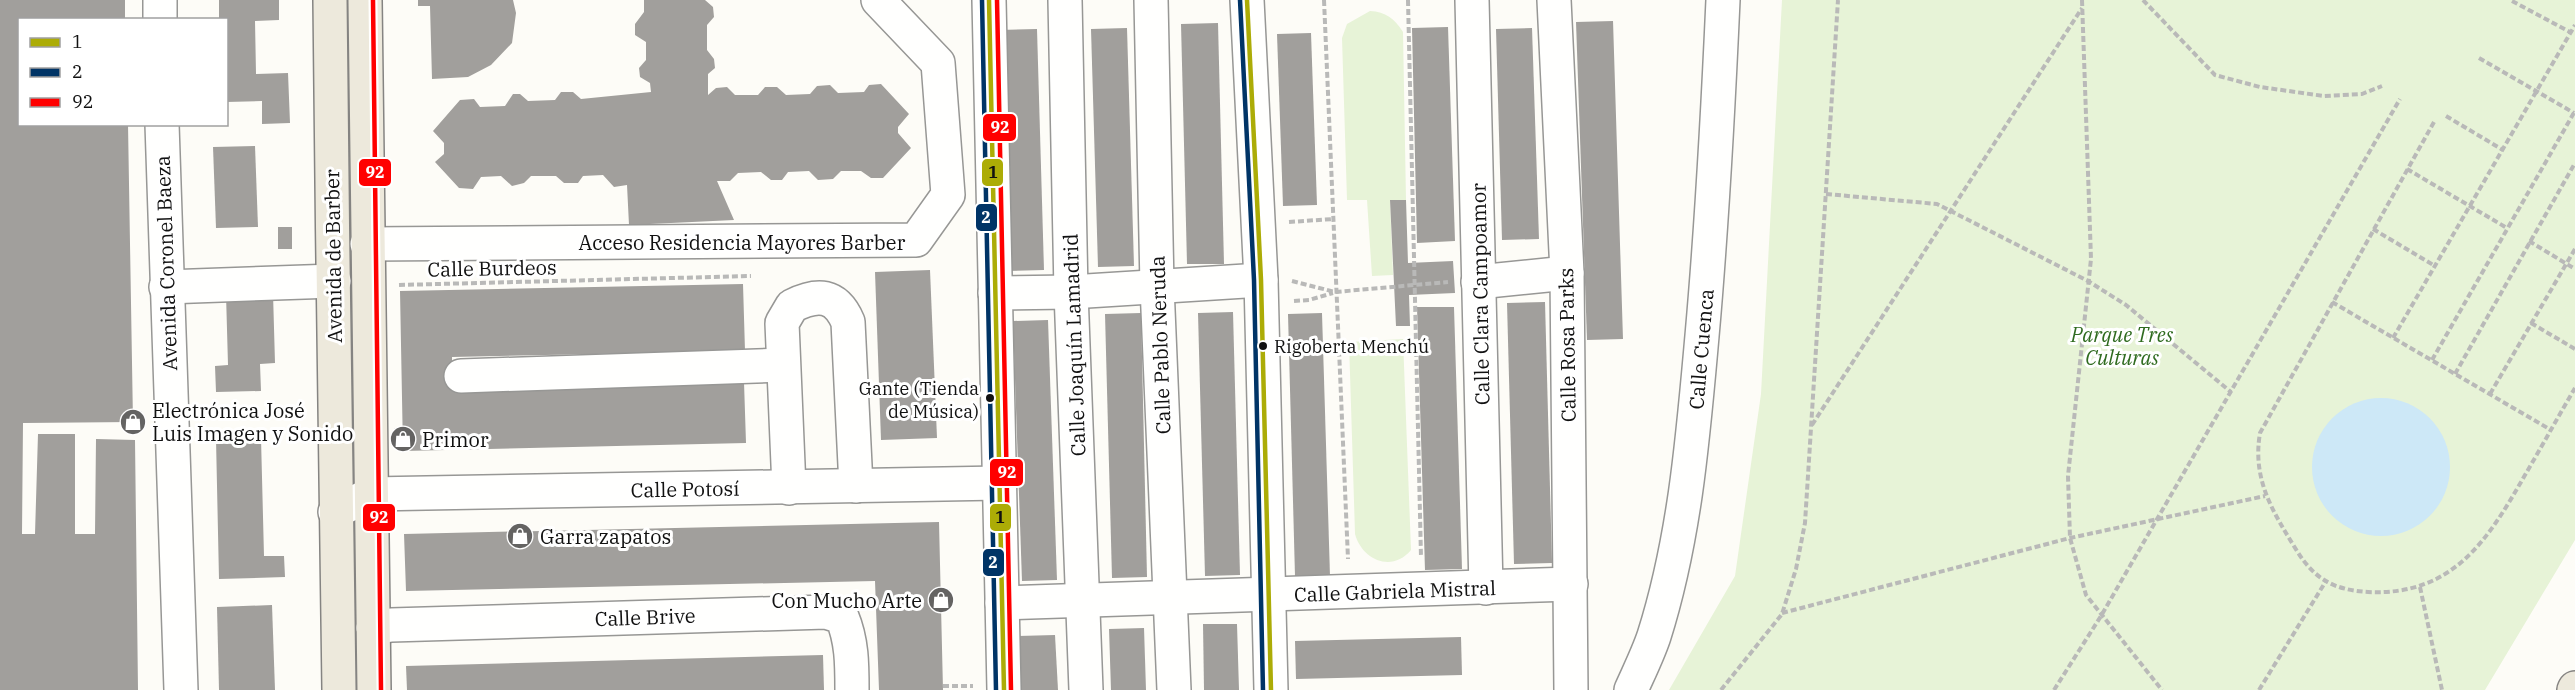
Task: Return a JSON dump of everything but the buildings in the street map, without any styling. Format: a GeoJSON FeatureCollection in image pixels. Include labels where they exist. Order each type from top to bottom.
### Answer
{"type":"FeatureCollection","features":[{"type":"Feature","properties":{"kind":"main road","name":"Avenida de Barber"},"geometry":{"type":"LineString","coordinates":[[330,0],[339,690]]}},
{"type":"Feature","properties":{"kind":"main road","name":"Avenida de Barber"},"geometry":{"type":"LineString","coordinates":[[365,0],[374,690]]}},
{"type":"Feature","properties":{"kind":"street"},"geometry":{"type":"LineString","coordinates":[[159,0],[160,18]]}},
{"type":"Feature","properties":{"kind":"street","name":"Acceso Residencia Mayores Barber"},"geometry":{"type":"LineString","coordinates":[[367,244],[916,240],[948,195],[938,63],[878,0]]}},
{"type":"Feature","properties":{"kind":"street"},"geometry":{"type":"LineString","coordinates":[[989,0],[1004,690]]}},
{"type":"Feature","properties":{"kind":"street","name":"Calle Joaquín Lamadrid"},"geometry":{"type":"LineString","coordinates":[[1065,0],[1071,291],[1086,690]]}},
{"type":"Feature","properties":{"kind":"street","name":"Calle Pablo Neruda"},"geometry":{"type":"LineString","coordinates":[[1151,0],[1157,286],[1174,690]]}},
{"type":"Feature","properties":{"kind":"street"},"geometry":{"type":"LineString","coordinates":[[1247,0],[1274,280],[1268,595],[1271,690]]}},
{"type":"Feature","properties":{"kind":"street","name":"Calle Clara Campoamor"},"geometry":{"type":"LineString","coordinates":[[1472,0],[1486,588]]}},
{"type":"Feature","properties":{"kind":"street","name":"Calle Rosa Parks"},"geometry":{"type":"LineString","coordinates":[[1554,0],[1567,273],[1571,690]]}},
{"type":"Feature","properties":{"kind":"street","name":"Calle Cuenca"},"geometry":{"type":"LineString","coordinates":[[1631,690],[1653,638],[1662,608],[1680,530],[1693,442],[1714,186],[1723,0]]}},
{"type":"Feature","properties":{"kind":"street","name":"Avenida Coronel Baeza"},"geometry":{"type":"LineString","coordinates":[[162,126],[181,690]]}},
{"type":"Feature","properties":{"kind":"street"},"geometry":{"type":"LineString","coordinates":[[1478,282],[1567,273]]}},
{"type":"Feature","properties":{"kind":"street"},"geometry":{"type":"LineString","coordinates":[[995,293],[1274,280]]}},
{"type":"Feature","properties":{"kind":"street"},"geometry":{"type":"LineString","coordinates":[[166,287],[334,281]]}},
{"type":"Feature","properties":{"kind":"street"},"geometry":{"type":"LineString","coordinates":[[789,488],[782,323],[792,306],[801,301],[816,298],[831,299],[843,310],[848,322],[856,486]]}},
{"type":"Feature","properties":{"kind":"street"},"geometry":{"type":"LineString","coordinates":[[461,376],[783,365]]}},
{"type":"Feature","properties":{"kind":"street","name":"Calle Potosí"},"geometry":{"type":"LineString","coordinates":[[371,494],[1000,483]]}},
{"type":"Feature","properties":{"kind":"street"},"geometry":{"type":"LineString","coordinates":[[335,512],[371,494]]}},
{"type":"Feature","properties":{"kind":"street","name":"Calle Gabriela Mistral"},"geometry":{"type":"LineString","coordinates":[[1002,603],[1571,584]]}},
{"type":"Feature","properties":{"kind":"street","name":"Calle Brive"},"geometry":{"type":"LineString","coordinates":[[373,628],[418,624],[826,612],[842,617],[848,632],[852,657],[852,690]]}},
{"type":"Feature","properties":{"kind":"path"},"geometry":{"type":"LineString","coordinates":[[1324,0],[1335,292],[1350,593]]}},
{"type":"Feature","properties":{"kind":"path"},"geometry":{"type":"LineString","coordinates":[[1408,0],[1422,590]]}},
{"type":"Feature","properties":{"kind":"path"},"geometry":{"type":"LineString","coordinates":[[1721,690],[1782,614],[1796,569],[1805,523],[1838,0]]}},
{"type":"Feature","properties":{"kind":"path"},"geometry":{"type":"LineString","coordinates":[[2082,0],[2090,189],[2088,281],[2068,476],[2070,537],[2080,582],[2101,616],[2162,690]]}},
{"type":"Feature","properties":{"kind":"path"},"geometry":{"type":"LineString","coordinates":[[2143,0],[2215,75],[2260,87],[2324,96],[2361,94],[2382,86]]}},
{"type":"Feature","properties":{"kind":"path"},"geometry":{"type":"LineString","coordinates":[[2512,1],[2570,33]]}},
{"type":"Feature","properties":{"kind":"path"},"geometry":{"type":"LineString","coordinates":[[1812,425],[1949,210],[2082,8]]}},
{"type":"Feature","properties":{"kind":"path"},"geometry":{"type":"LineString","coordinates":[[2393,338],[2575,24]]}},
{"type":"Feature","properties":{"kind":"path"},"geometry":{"type":"LineString","coordinates":[[2432,360],[2575,112],[2479,58]]}},
{"type":"Feature","properties":{"kind":"path"},"geometry":{"type":"LineString","coordinates":[[2054,690],[2101,616],[2400,99]]}},
{"type":"Feature","properties":{"kind":"path"},"geometry":{"type":"LineString","coordinates":[[2446,116],[2502,150]]}},
{"type":"Feature","properties":{"kind":"path"},"geometry":{"type":"LineString","coordinates":[[2434,123],[2260,433],[2256,454],[2265,496],[2303,560],[2326,581],[2344,591],[2387,593],[2420,587],[2448,574],[2467,559],[2497,525],[2575,388]]}},
{"type":"Feature","properties":{"kind":"path"},"geometry":{"type":"LineString","coordinates":[[2455,374],[2575,163]]}},
{"type":"Feature","properties":{"kind":"path"},"geometry":{"type":"LineString","coordinates":[[2408,169],[2507,229]]}},
{"type":"Feature","properties":{"kind":"path"},"geometry":{"type":"LineString","coordinates":[[1826,194],[1937,204],[2088,281],[2126,305],[2231,392]]}},
{"type":"Feature","properties":{"kind":"path"},"geometry":{"type":"LineString","coordinates":[[1284,222],[1333,219]]}},
{"type":"Feature","properties":{"kind":"path"},"geometry":{"type":"LineString","coordinates":[[2373,229],[2435,266]]}},
{"type":"Feature","properties":{"kind":"path"},"geometry":{"type":"LineString","coordinates":[[2529,241],[2575,269]]}},
{"type":"Feature","properties":{"kind":"path"},"geometry":{"type":"LineString","coordinates":[[2490,394],[2575,249]]}},
{"type":"Feature","properties":{"kind":"path","name":"Calle Burdeos"},"geometry":{"type":"LineString","coordinates":[[393,293],[397,285],[755,276]]}},
{"type":"Feature","properties":{"kind":"path"},"geometry":{"type":"LineString","coordinates":[[1274,280],[1335,292]]}},
{"type":"Feature","properties":{"kind":"path"},"geometry":{"type":"LineString","coordinates":[[1310,300],[1335,292],[1478,282]]}},
{"type":"Feature","properties":{"kind":"path"},"geometry":{"type":"LineString","coordinates":[[2332,302],[2551,430]]}},
{"type":"Feature","properties":{"kind":"path"},"geometry":{"type":"LineString","coordinates":[[2531,323],[2575,349]]}},
{"type":"Feature","properties":{"kind":"path"},"geometry":{"type":"LineString","coordinates":[[1782,614],[2070,537],[2265,496]]}},
{"type":"Feature","properties":{"kind":"path"},"geometry":{"type":"LineString","coordinates":[[2259,690],[2326,581]]}},
{"type":"Feature","properties":{"kind":"path"},"geometry":{"type":"LineString","coordinates":[[2420,587],[2442,690]]}},
{"type":"Feature","properties":{"kind":"green space","name":"Parque Tres Culturas"},"geometry":{"type":"Polygon","coordinates":[[[1782,0],[2575,0],[2575,540],[2485,690],[1669,690],[1735,576],[1761,394],[1782,0]]]}},
{"type":"Feature","properties":{"kind":"green space"},"geometry":{"type":"Polygon","coordinates":[[[1370,11],[1389,17],[1403,32],[1406,200],[1390,201],[1393,275],[1372,276],[1367,200],[1347,200],[1342,38],[1347,24],[1370,11]]]}},
{"type":"Feature","properties":{"kind":"green space"},"geometry":{"type":"Polygon","coordinates":[[[1403,339],[1411,550],[1395,561],[1387,562],[1371,557],[1364,551],[1355,534],[1349,342],[1403,339]]]}},
{"type":"Feature","properties":{"kind":"water"},"geometry":{"type":"Polygon","coordinates":[[[2381,398],[2408,403],[2420,409],[2430,418],[2439,428],[2445,440],[2450,467],[2445,494],[2439,506],[2430,516],[2420,525],[2408,531],[2381,536],[2354,531],[2342,525],[2332,516],[2323,506],[2317,494],[2312,467],[2317,440],[2323,428],[2332,418],[2342,409],[2354,403],[2381,398]]]}},
{"type":"Feature","properties":{"kind":"transit line","name":"92"},"geometry":{"type":"LineString","coordinates":[[373,0],[381,690]]}},
{"type":"Feature","properties":{"kind":"transit line","name":"2"},"geometry":{"type":"LineString","coordinates":[[982,0],[996,690]]}},
{"type":"Feature","properties":{"kind":"transit line","name":"1"},"geometry":{"type":"LineString","coordinates":[[989,0],[1004,690]]}},
{"type":"Feature","properties":{"kind":"transit line","name":"92"},"geometry":{"type":"LineString","coordinates":[[997,0],[1011,690]]}},
{"type":"Feature","properties":{"kind":"transit line","name":"2"},"geometry":{"type":"LineString","coordinates":[[1240,0],[1254,280],[1263,690]]}},
{"type":"Feature","properties":{"kind":"transit line","name":"1"},"geometry":{"type":"LineString","coordinates":[[1247,0],[1261,280],[1271,690]]}},
{"type":"Feature","properties":{"kind":"place","name":"Rigoberta Menchú"},"geometry":{"type":"Point","coordinates":[1263,346]}},
{"type":"Feature","properties":{"kind":"place","name":"Gante (Tienda de Música)"},"geometry":{"type":"Point","coordinates":[990,398]}},
{"type":"Feature","properties":{"kind":"place","name":"Electrónica José Luis Imagen y Sonido"},"geometry":{"type":"Point","coordinates":[133,422]}},
{"type":"Feature","properties":{"kind":"place","name":"Primor"},"geometry":{"type":"Point","coordinates":[403,439]}},
{"type":"Feature","properties":{"kind":"place","name":"Garra zapatos"},"geometry":{"type":"Point","coordinates":[520,536]}},
{"type":"Feature","properties":{"kind":"place","name":"Con Mucho Arte"},"geometry":{"type":"Point","coordinates":[941,600]}}]}
